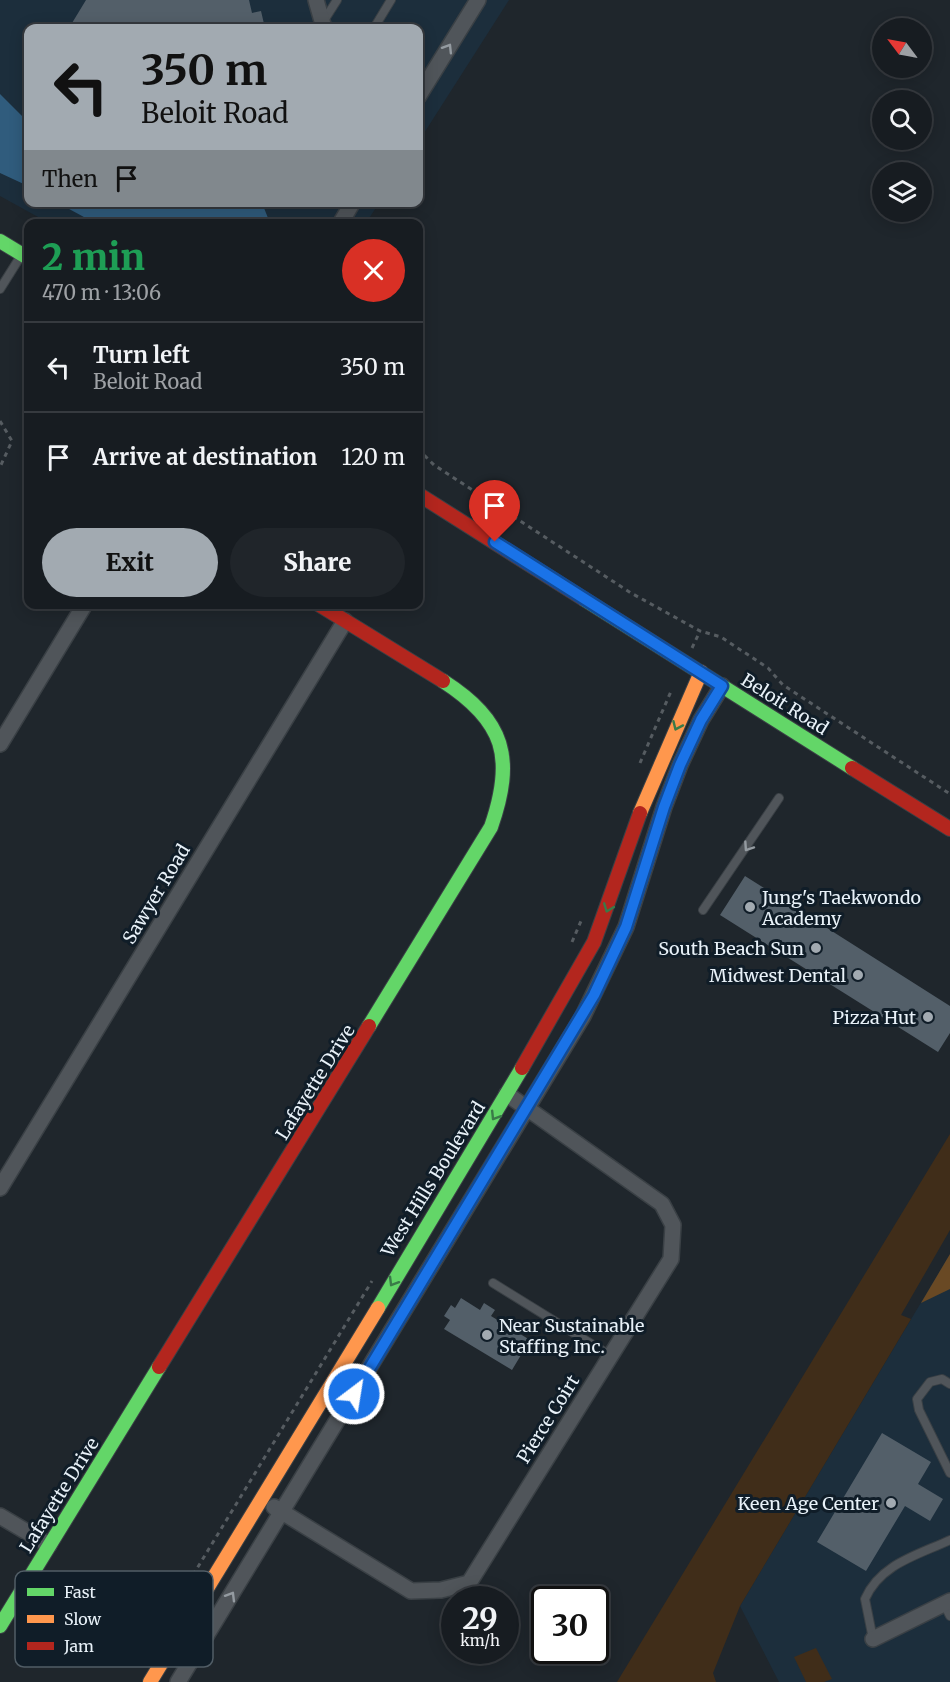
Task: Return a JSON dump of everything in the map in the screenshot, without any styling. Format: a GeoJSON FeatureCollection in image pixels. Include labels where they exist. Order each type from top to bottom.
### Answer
{"type":"FeatureCollection","features":[{"type":"Feature","properties":{"kind":"street"},"geometry":{"type":"LineString","coordinates":[[316,0],[322,24]]}},
{"type":"Feature","properties":{"kind":"street"},"geometry":{"type":"LineString","coordinates":[[423,89],[478,0]]}},
{"type":"Feature","properties":{"kind":"street"},"geometry":{"type":"LineString","coordinates":[[0,241],[24,255]]}},
{"type":"Feature","properties":{"kind":"street","name":"Beloit Road"},"geometry":{"type":"LineString","coordinates":[[423,497],[950,829]]}},
{"type":"Feature","properties":{"kind":"street"},"geometry":{"type":"LineString","coordinates":[[0,744],[82,609]]}},
{"type":"Feature","properties":{"kind":"street","name":"Lafayette Drive"},"geometry":{"type":"LineString","coordinates":[[33,1571],[363,1040],[491,827],[500,806],[502,756],[499,741],[491,723],[460,693],[326,609]]}},
{"type":"Feature","properties":{"kind":"street","name":"Sawyer Road"},"geometry":{"type":"LineString","coordinates":[[0,1188],[345,621]]}},
{"type":"Feature","properties":{"kind":"street","name":"West Hills Boulevard"},"geometry":{"type":"LineString","coordinates":[[213,1581],[570,988],[594,942],[645,799],[701,672]]}},
{"type":"Feature","properties":{"kind":"street"},"geometry":{"type":"LineString","coordinates":[[213,1625],[527,1109],[606,973],[634,907],[677,772],[701,720],[722,686]]}},
{"type":"Feature","properties":{"kind":"street","name":"Pierce Coirt"},"geometry":{"type":"LineString","coordinates":[[263,1501],[411,1591],[441,1590],[470,1583],[671,1259],[674,1225],[662,1204],[507,1095]]}},
{"type":"Feature","properties":{"kind":"street"},"geometry":{"type":"LineString","coordinates":[[0,1516],[49,1545]]}},
{"type":"Feature","properties":{"kind":"street","name":"Lafayette Drive"},"geometry":{"type":"LineString","coordinates":[[0,1626],[15,1601]]}},
{"type":"Feature","properties":{"kind":"street"},"geometry":{"type":"LineString","coordinates":[[873,1639],[948,1607]]}},
{"type":"Feature","properties":{"kind":"street","name":"West Hills Boulevard"},"geometry":{"type":"LineString","coordinates":[[150,1682],[159,1667]]}},
{"type":"Feature","properties":{"kind":"street"},"geometry":{"type":"LineString","coordinates":[[178,1682],[187,1667]]}},
{"type":"Feature","properties":{"kind":"lane"},"geometry":{"type":"LineString","coordinates":[[324,24],[337,0]]}},
{"type":"Feature","properties":{"kind":"lane"},"geometry":{"type":"LineString","coordinates":[[376,24],[391,0]]}},
{"type":"Feature","properties":{"kind":"lane"},"geometry":{"type":"LineString","coordinates":[[0,289],[24,257]]}},
{"type":"Feature","properties":{"kind":"lane"},"geometry":{"type":"LineString","coordinates":[[703,910],[779,798]]}},
{"type":"Feature","properties":{"kind":"lane"},"geometry":{"type":"LineString","coordinates":[[493,1283],[611,1356]]}},
{"type":"Feature","properties":{"kind":"lane"},"geometry":{"type":"LineString","coordinates":[[950,1384],[942,1379],[930,1382],[917,1399],[919,1410],[950,1473]]}},
{"type":"Feature","properties":{"kind":"lane"},"geometry":{"type":"LineString","coordinates":[[873,1639],[866,1599],[877,1578],[887,1570],[950,1540]]}},
{"type":"Feature","properties":{"kind":"path"},"geometry":{"type":"LineString","coordinates":[[0,421],[12,441],[0,467]]}},
{"type":"Feature","properties":{"kind":"path"},"geometry":{"type":"LineString","coordinates":[[423,454],[434,465],[621,586],[700,631],[721,637],[768,668],[783,685],[950,794]]}},
{"type":"Feature","properties":{"kind":"path"},"geometry":{"type":"LineString","coordinates":[[636,771],[657,720],[700,631]]}},
{"type":"Feature","properties":{"kind":"path"},"geometry":{"type":"LineString","coordinates":[[572,942],[581,921]]}},
{"type":"Feature","properties":{"kind":"path"},"geometry":{"type":"LineString","coordinates":[[196,1571],[373,1279]]}},
{"type":"Feature","properties":{"kind":"shaded area"},"geometry":{"type":"Polygon","coordinates":[[[0,0],[509,0],[423,135],[423,24],[24,24],[24,207],[376,207],[369,219],[42,219],[0,196],[0,0]]]}},
{"type":"Feature","properties":{"kind":"shaded area"},"geometry":{"type":"Polygon","coordinates":[[[950,1134],[950,1230],[901,1315],[911,1319],[740,1606],[713,1673],[716,1682],[617,1682],[950,1134]]]}},
{"type":"Feature","properties":{"kind":"shaded area"},"geometry":{"type":"Polygon","coordinates":[[[950,1254],[950,1682],[779,1682],[740,1606],[950,1254]]]}},
{"type":"Feature","properties":{"kind":"shaded area"},"geometry":{"type":"Polygon","coordinates":[[[950,1254],[950,1289],[921,1303],[950,1254]]]}},
{"type":"Feature","properties":{"kind":"shaded area"},"geometry":{"type":"Polygon","coordinates":[[[816,1648],[832,1679],[824,1682],[806,1682],[794,1657],[816,1648]]]}},
{"type":"Feature","properties":{"kind":"water"},"geometry":{"type":"Polygon","coordinates":[[[0,94],[24,118],[24,184],[0,173],[0,94]]]}},
{"type":"Feature","properties":{"kind":"water"},"geometry":{"type":"Polygon","coordinates":[[[65,207],[264,207],[268,219],[88,219],[65,207]]]}},
{"type":"Feature","properties":{"kind":"building"},"geometry":{"type":"Polygon","coordinates":[[[86,0],[249,0],[252,13],[261,11],[264,24],[71,24],[86,0]]]}},
{"type":"Feature","properties":{"kind":"building"},"geometry":{"type":"Polygon","coordinates":[[[745,876],[950,1006],[950,1033],[938,1052],[720,915],[745,876]]]}},
{"type":"Feature","properties":{"kind":"building","name":"Near Sustainable Staffing Inc."},"geometry":{"type":"Polygon","coordinates":[[[461,1298],[480,1310],[484,1303],[495,1310],[491,1316],[530,1340],[512,1370],[444,1329],[450,1320],[444,1316],[451,1305],[455,1308],[461,1298]]]}},
{"type":"Feature","properties":{"kind":"building","name":"Keen Age Center"},"geometry":{"type":"Polygon","coordinates":[[[882,1433],[931,1462],[918,1484],[943,1499],[930,1521],[905,1506],[866,1571],[817,1542],[882,1433]]]}},
{"type":"Feature","properties":{"kind":"traffic: fast"},"geometry":{"type":"LineString","coordinates":[[0,241],[24,256]]}},
{"type":"Feature","properties":{"kind":"traffic: fast"},"geometry":{"type":"LineString","coordinates":[[584,599],[852,768]]}},
{"type":"Feature","properties":{"kind":"traffic: fast"},"geometry":{"type":"LineString","coordinates":[[369,1026],[491,827],[498,803],[503,761],[492,727],[480,711],[443,681]]}},
{"type":"Feature","properties":{"kind":"traffic: fast"},"geometry":{"type":"LineString","coordinates":[[378,1308],[522,1068]]}},
{"type":"Feature","properties":{"kind":"traffic: fast"},"geometry":{"type":"LineString","coordinates":[[34,1571],[159,1367]]}},
{"type":"Feature","properties":{"kind":"traffic: fast"},"geometry":{"type":"LineString","coordinates":[[0,1626],[15,1602]]}},
{"type":"Feature","properties":{"kind":"traffic: slow"},"geometry":{"type":"LineString","coordinates":[[640,813],[701,672]]}},
{"type":"Feature","properties":{"kind":"traffic: slow"},"geometry":{"type":"LineString","coordinates":[[213,1579],[378,1308]]}},
{"type":"Feature","properties":{"kind":"traffic: slow"},"geometry":{"type":"LineString","coordinates":[[150,1682],[159,1667]]}},
{"type":"Feature","properties":{"kind":"traffic: jam"},"geometry":{"type":"LineString","coordinates":[[423,497],[584,599]]}},
{"type":"Feature","properties":{"kind":"traffic: jam"},"geometry":{"type":"LineString","coordinates":[[326,609],[443,681]]}},
{"type":"Feature","properties":{"kind":"traffic: jam"},"geometry":{"type":"LineString","coordinates":[[852,768],[950,829]]}},
{"type":"Feature","properties":{"kind":"traffic: jam"},"geometry":{"type":"LineString","coordinates":[[522,1068],[594,942],[640,813]]}},
{"type":"Feature","properties":{"kind":"traffic: jam"},"geometry":{"type":"LineString","coordinates":[[159,1367],[369,1026]]}},
{"type":"Feature","properties":{"kind":"place","name":"Jung's Taekwondo Academy"},"geometry":{"type":"Point","coordinates":[750,907]}},
{"type":"Feature","properties":{"kind":"place","name":"South Beach Sun"},"geometry":{"type":"Point","coordinates":[816,948]}},
{"type":"Feature","properties":{"kind":"place","name":"Midwest Dental"},"geometry":{"type":"Point","coordinates":[858,975]}},
{"type":"Feature","properties":{"kind":"place","name":"Pizza Hut"},"geometry":{"type":"Point","coordinates":[928,1017]}},
{"type":"Feature","properties":{"kind":"place","name":"Near Sustainable Staffing Inc."},"geometry":{"type":"Point","coordinates":[487,1335]}},
{"type":"Feature","properties":{"kind":"place","name":"Keen Age Center"},"geometry":{"type":"Point","coordinates":[891,1503]}},
{"type":"Feature","properties":{"kind":"route"},"geometry":{"type":"LineString","coordinates":[[354,1394],[583,1016],[606,973],[634,907],[664,807],[680,765],[701,720],[722,686],[495,542]]}}]}
